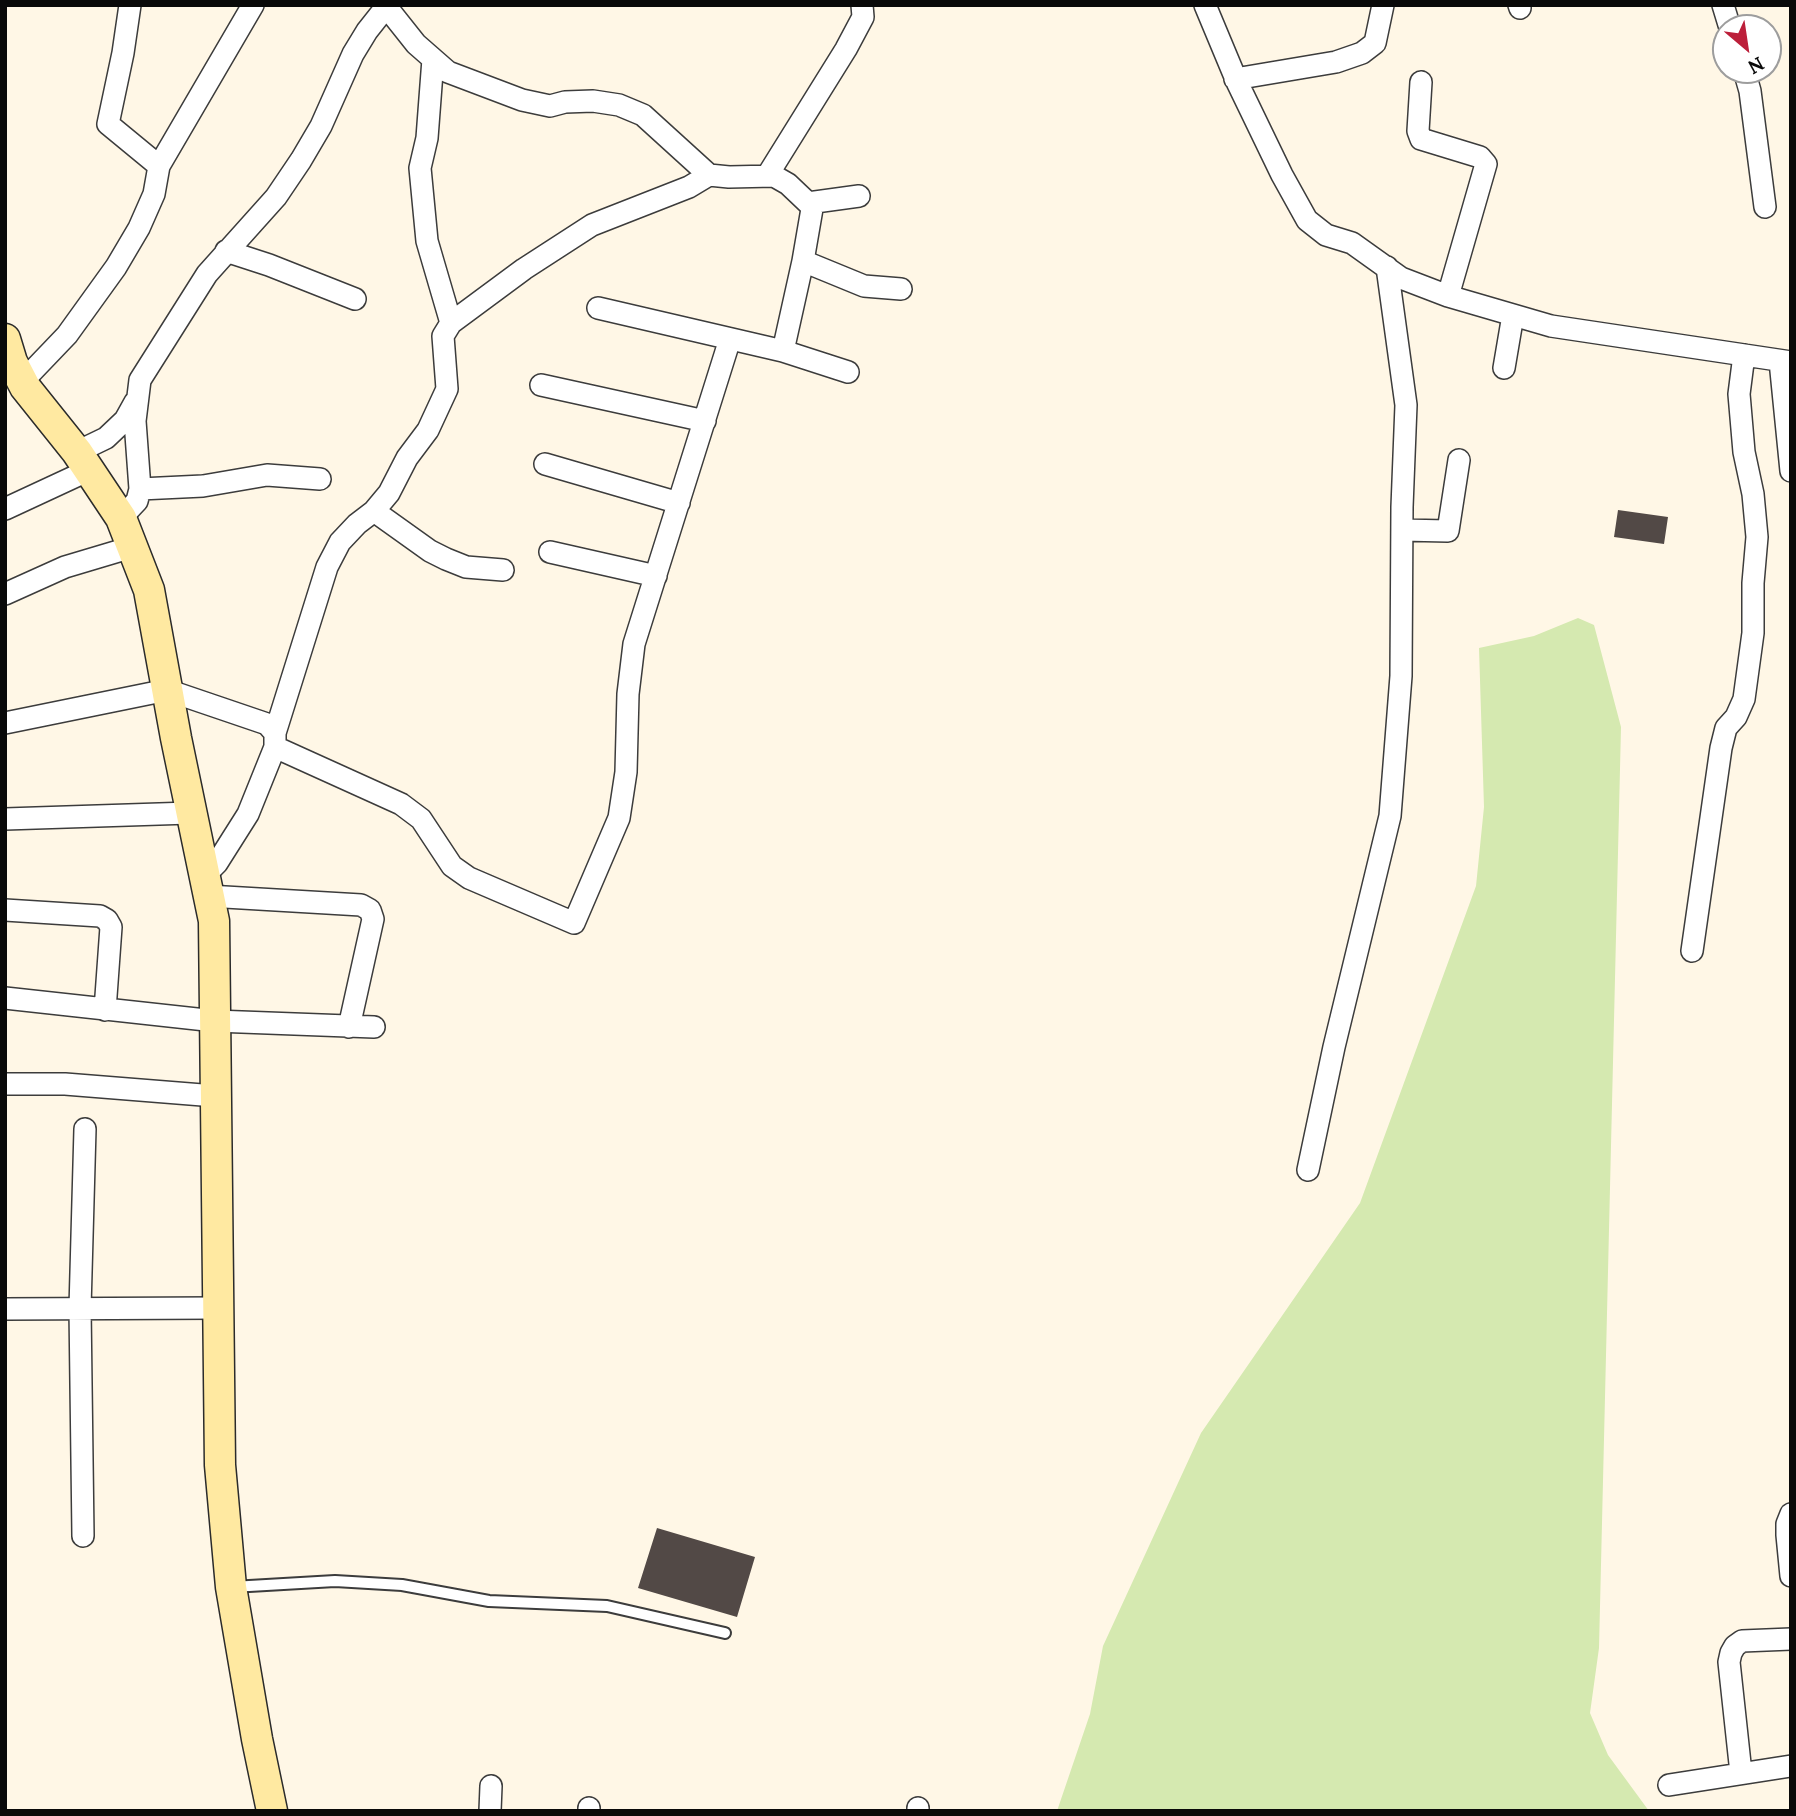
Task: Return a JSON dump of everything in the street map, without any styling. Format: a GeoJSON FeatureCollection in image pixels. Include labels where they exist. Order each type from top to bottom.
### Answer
{"type":"FeatureCollection","features":[{"type":"Feature","properties":{"kind":"street"},"geometry":{"type":"LineString","coordinates":[[130,5],[108,124],[159,166]]}},
{"type":"Feature","properties":{"kind":"street"},"geometry":{"type":"LineString","coordinates":[[22,382],[67,335],[116,267],[139,229],[154,194],[159,166],[253,5]]}},
{"type":"Feature","properties":{"kind":"street"},"geometry":{"type":"LineString","coordinates":[[767,176],[846,49],[863,17],[862,5]]}},
{"type":"Feature","properties":{"kind":"street"},"geometry":{"type":"LineString","coordinates":[[1205,5],[1236,79],[1307,220],[1326,235],[1352,243],[1401,278],[1448,296],[1551,326],[1786,362],[1791,471]]}},
{"type":"Feature","properties":{"kind":"street"},"geometry":{"type":"LineString","coordinates":[[1236,79],[1336,62],[1362,53],[1375,43],[1383,5]]}},
{"type":"Feature","properties":{"kind":"street"},"geometry":{"type":"LineString","coordinates":[[121,518],[136,501],[140,489],[135,421],[140,380],[148,364],[167,340],[207,274],[276,197],[302,160],[321,126],[353,54],[386,6],[416,44],[448,72],[522,100],[550,106],[565,102],[593,101],[619,105],[643,115],[709,175],[774,176],[788,184],[808,204],[859,196]]}},
{"type":"Feature","properties":{"kind":"street"},"geometry":{"type":"LineString","coordinates":[[433,60],[427,138],[420,168],[427,240],[451,323]]}},
{"type":"Feature","properties":{"kind":"street"},"geometry":{"type":"LineString","coordinates":[[1421,82],[1418,131],[1421,139],[1480,157],[1486,164],[1448,296]]}},
{"type":"Feature","properties":{"kind":"street"},"geometry":{"type":"LineString","coordinates":[[1748,84],[1765,208]]}},
{"type":"Feature","properties":{"kind":"street"},"geometry":{"type":"LineString","coordinates":[[206,886],[248,814],[275,740],[327,568],[340,542],[374,511],[389,492],[407,458],[428,430],[447,389],[443,336],[451,323],[524,269],[592,225],[689,187],[709,175]]}},
{"type":"Feature","properties":{"kind":"street"},"geometry":{"type":"LineString","coordinates":[[783,351],[813,203]]}},
{"type":"Feature","properties":{"kind":"street"},"geometry":{"type":"LineString","coordinates":[[226,251],[355,299]]}},
{"type":"Feature","properties":{"kind":"street"},"geometry":{"type":"LineString","coordinates":[[803,261],[864,286],[901,289]]}},
{"type":"Feature","properties":{"kind":"street"},"geometry":{"type":"LineString","coordinates":[[1308,1170],[1334,1046],[1390,816],[1401,676],[1406,405],[1387,267]]}},
{"type":"Feature","properties":{"kind":"street"},"geometry":{"type":"LineString","coordinates":[[598,308],[783,351],[848,372]]}},
{"type":"Feature","properties":{"kind":"street"},"geometry":{"type":"LineString","coordinates":[[1504,368],[1513,315]]}},
{"type":"Feature","properties":{"kind":"street"},"geometry":{"type":"LineString","coordinates":[[5,339],[22,382],[83,461],[121,518],[149,590],[190,813],[214,921],[220,1465],[231,1587],[272,1811]]}},
{"type":"Feature","properties":{"kind":"street"},"geometry":{"type":"LineString","coordinates":[[5,723],[167,690],[267,724],[275,740],[401,804],[421,819],[452,866],[469,878],[574,923],[619,818],[626,772],[628,694],[634,644],[730,339]]}},
{"type":"Feature","properties":{"kind":"street"},"geometry":{"type":"LineString","coordinates":[[1692,951],[1721,748],[1726,728],[1736,717],[1744,699],[1753,633],[1757,537],[1753,494],[1744,452],[1739,394],[1744,355]]}},
{"type":"Feature","properties":{"kind":"street"},"geometry":{"type":"LineString","coordinates":[[541,385],[705,421]]}},
{"type":"Feature","properties":{"kind":"street"},"geometry":{"type":"LineString","coordinates":[[5,509],[83,461],[125,420],[137,397]]}},
{"type":"Feature","properties":{"kind":"street"},"geometry":{"type":"LineString","coordinates":[[1402,530],[1448,531],[1459,460]]}},
{"type":"Feature","properties":{"kind":"street"},"geometry":{"type":"LineString","coordinates":[[545,464],[679,503]]}},
{"type":"Feature","properties":{"kind":"street"},"geometry":{"type":"LineString","coordinates":[[140,489],[203,486],[279,475],[320,479]]}},
{"type":"Feature","properties":{"kind":"street"},"geometry":{"type":"LineString","coordinates":[[374,511],[430,551],[446,559],[466,567],[503,569]]}},
{"type":"Feature","properties":{"kind":"street"},"geometry":{"type":"LineString","coordinates":[[5,594],[65,567],[132,547]]}},
{"type":"Feature","properties":{"kind":"street"},"geometry":{"type":"LineString","coordinates":[[550,552],[656,576]]}},
{"type":"Feature","properties":{"kind":"street"},"geometry":{"type":"LineString","coordinates":[[5,819],[190,813]]}},
{"type":"Feature","properties":{"kind":"street"},"geometry":{"type":"LineString","coordinates":[[206,886],[361,905],[370,910],[373,919],[349,1027]]}},
{"type":"Feature","properties":{"kind":"street"},"geometry":{"type":"LineString","coordinates":[[5,910],[100,916],[107,920],[111,927],[105,1010]]}},
{"type":"Feature","properties":{"kind":"street"},"geometry":{"type":"LineString","coordinates":[[5,998],[215,1021],[374,1027]]}},
{"type":"Feature","properties":{"kind":"street"},"geometry":{"type":"LineString","coordinates":[[5,1084],[65,1084],[215,1096]]}},
{"type":"Feature","properties":{"kind":"street"},"geometry":{"type":"LineString","coordinates":[[83,1536],[80,1308],[85,1129]]}},
{"type":"Feature","properties":{"kind":"street"},"geometry":{"type":"LineString","coordinates":[[5,1308],[217,1308]]}},
{"type":"Feature","properties":{"kind":"street"},"geometry":{"type":"LineString","coordinates":[[1791,1514],[1787,1524],[1791,1576]]}},
{"type":"Feature","properties":{"kind":"street"},"geometry":{"type":"LineString","coordinates":[[1741,1773],[1729,1662],[1731,1653],[1742,1641],[1791,1639]]}},
{"type":"Feature","properties":{"kind":"street"},"geometry":{"type":"LineString","coordinates":[[1668,1784],[1791,1766]]}},
{"type":"Feature","properties":{"kind":"street"},"geometry":{"type":"LineString","coordinates":[[490,1811],[491,1786]]}},
{"type":"Feature","properties":{"kind":"lane"},"geometry":{"type":"LineString","coordinates":[[231,1587],[335,1581],[402,1586],[489,1601],[607,1606],[725,1633]]}},
{"type":"Feature","properties":{"kind":"green space"},"geometry":{"type":"Polygon","coordinates":[[[1578,618],[1594,625],[1621,727],[1599,1648],[1590,1713],[1608,1755],[1649,1811],[1057,1811],[1090,1714],[1103,1646],[1201,1433],[1360,1203],[1476,886],[1484,807],[1479,648],[1534,636],[1578,618]]]}},
{"type":"Feature","properties":{"kind":"building"},"geometry":{"type":"Polygon","coordinates":[[[1618,510],[1668,517],[1664,544],[1614,537],[1618,510]]]}},
{"type":"Feature","properties":{"kind":"building"},"geometry":{"type":"Polygon","coordinates":[[[657,1528],[755,1557],[737,1617],[638,1588],[657,1528]]]}}]}
